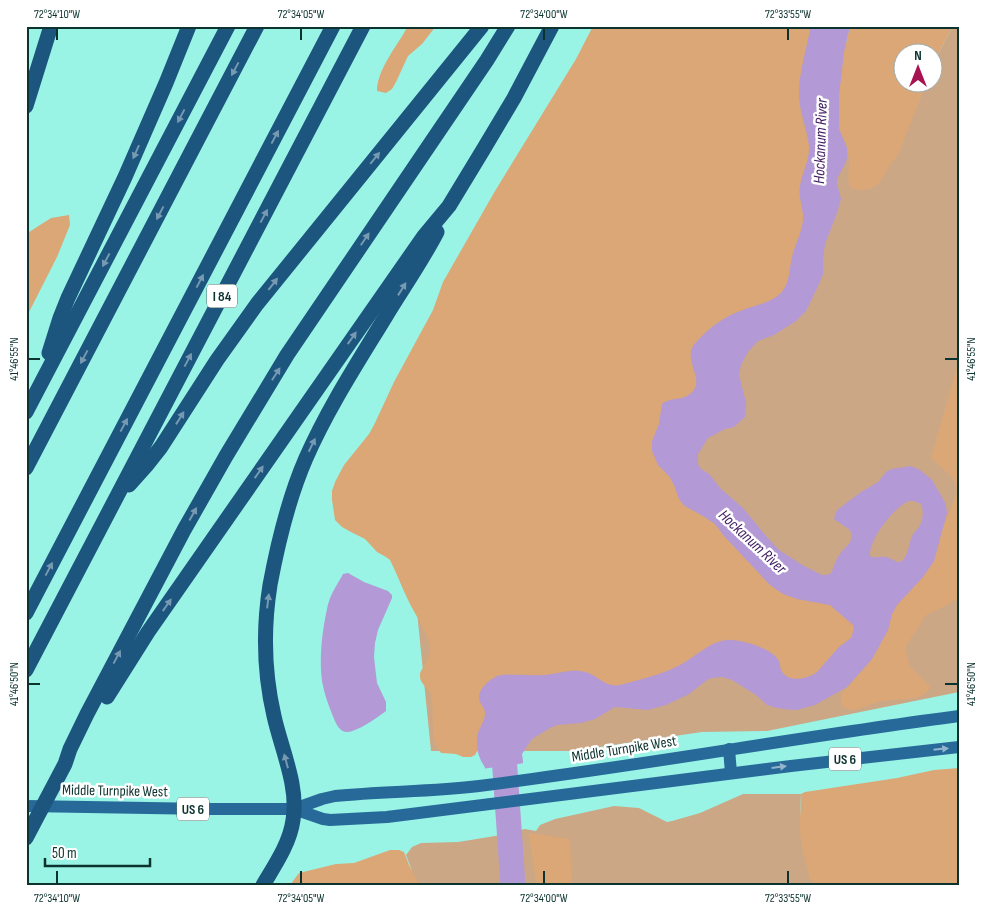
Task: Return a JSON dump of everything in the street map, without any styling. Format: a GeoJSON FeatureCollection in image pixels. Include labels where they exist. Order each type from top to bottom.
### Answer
{"type":"FeatureCollection","features":[{"type":"Feature","properties":{"kind":"highway"},"geometry":{"type":"LineString","coordinates":[[26,106],[51,26]]}},
{"type":"Feature","properties":{"kind":"highway"},"geometry":{"type":"LineString","coordinates":[[42,381],[54,337],[68,298],[129,168],[166,83],[188,26]]}},
{"type":"Feature","properties":{"kind":"highway"},"geometry":{"type":"LineString","coordinates":[[26,412],[228,26]]}},
{"type":"Feature","properties":{"kind":"highway"},"geometry":{"type":"LineString","coordinates":[[26,468],[258,26]]}},
{"type":"Feature","properties":{"kind":"highway"},"geometry":{"type":"LineString","coordinates":[[26,612],[333,26]]}},
{"type":"Feature","properties":{"kind":"highway","name":"I 84"},"geometry":{"type":"LineString","coordinates":[[26,670],[363,26]]}},
{"type":"Feature","properties":{"kind":"highway"},"geometry":{"type":"LineString","coordinates":[[117,497],[137,477],[161,447],[216,360],[257,304],[482,26]]}},
{"type":"Feature","properties":{"kind":"highway"},"geometry":{"type":"LineString","coordinates":[[26,838],[65,764],[74,739],[212,479],[255,407],[333,287],[508,26]]}},
{"type":"Feature","properties":{"kind":"highway"},"geometry":{"type":"LineString","coordinates":[[264,885],[286,844],[292,826],[294,809],[288,770],[271,703],[265,631],[272,576],[282,531],[298,480],[314,442],[370,342],[434,238],[449,206],[503,117],[552,26]]}},
{"type":"Feature","properties":{"kind":"highway"},"geometry":{"type":"LineString","coordinates":[[65,764],[76,753],[113,686],[148,632],[424,236],[449,206]]}},
{"type":"Feature","properties":{"kind":"main road","name":"Middle Turnpike West"},"geometry":{"type":"LineString","coordinates":[[294,809],[335,796],[477,786],[641,764],[729,749],[959,716]]}},
{"type":"Feature","properties":{"kind":"main road","name":"Middle Turnpike West"},"geometry":{"type":"LineString","coordinates":[[26,806],[294,809],[323,819],[387,817],[731,773],[959,747]]}},
{"type":"Feature","properties":{"kind":"main road"},"geometry":{"type":"LineString","coordinates":[[729,749],[731,773]]}},
{"type":"Feature","properties":{"kind":"shaded area"},"geometry":{"type":"Polygon","coordinates":[[[408,26],[436,26],[422,44],[408,56],[392,89],[386,93],[377,91],[380,74],[408,26]]]}},
{"type":"Feature","properties":{"kind":"shaded area"},"geometry":{"type":"Polygon","coordinates":[[[593,26],[811,26],[800,95],[800,110],[809,146],[800,190],[803,220],[793,253],[787,284],[777,296],[727,317],[697,341],[691,351],[696,379],[694,389],[686,397],[671,399],[662,404],[659,424],[654,437],[658,465],[672,480],[685,507],[715,524],[770,585],[783,594],[801,600],[830,605],[853,625],[854,629],[851,638],[839,647],[817,672],[807,677],[795,679],[785,675],[781,665],[760,647],[731,639],[713,644],[669,671],[619,686],[610,685],[589,673],[576,670],[544,675],[506,674],[497,676],[482,688],[480,693],[480,702],[485,711],[485,716],[478,733],[478,750],[475,755],[463,757],[456,754],[441,753],[435,742],[431,694],[420,678],[420,672],[426,663],[429,651],[429,643],[425,632],[390,560],[377,552],[365,539],[342,527],[335,520],[332,491],[344,465],[374,425],[394,382],[433,310],[443,282],[495,191],[576,59],[593,26]]]}},
{"type":"Feature","properties":{"kind":"shaded area"},"geometry":{"type":"Polygon","coordinates":[[[643,26],[831,26],[911,120],[922,92],[942,92],[942,47],[953,26],[959,26],[959,692],[767,731],[702,732],[572,751],[431,751],[413,572],[643,26]]]}},
{"type":"Feature","properties":{"kind":"shaded area"},"geometry":{"type":"Polygon","coordinates":[[[850,26],[953,26],[942,47],[942,42],[892,42],[892,92],[922,92],[898,155],[887,169],[883,178],[872,188],[864,190],[852,189],[850,186],[848,179],[848,150],[839,126],[838,101],[844,50],[850,26]]]}},
{"type":"Feature","properties":{"kind":"shaded area"},"geometry":{"type":"Polygon","coordinates":[[[69,215],[70,225],[57,257],[26,318],[26,234],[51,218],[69,215]]]}},
{"type":"Feature","properties":{"kind":"shaded area"},"geometry":{"type":"Polygon","coordinates":[[[959,360],[959,597],[926,615],[906,646],[910,667],[930,688],[926,693],[915,698],[882,701],[860,708],[847,709],[842,705],[841,695],[872,659],[888,630],[892,614],[897,605],[923,577],[934,561],[943,528],[954,500],[957,490],[952,477],[931,458],[959,360]]]}},
{"type":"Feature","properties":{"kind":"shaded area"},"geometry":{"type":"Polygon","coordinates":[[[959,768],[959,885],[818,885],[810,880],[800,833],[801,794],[934,770],[959,768]]]}},
{"type":"Feature","properties":{"kind":"shaded area"},"geometry":{"type":"Polygon","coordinates":[[[743,794],[801,794],[800,820],[959,885],[358,885],[412,871],[406,855],[412,847],[421,843],[458,842],[525,829],[536,831],[540,825],[555,819],[614,806],[639,808],[667,822],[700,813],[743,794]]]}},
{"type":"Feature","properties":{"kind":"shaded area"},"geometry":{"type":"Polygon","coordinates":[[[529,833],[570,839],[572,885],[536,885],[529,833]]]}},
{"type":"Feature","properties":{"kind":"shaded area"},"geometry":{"type":"Polygon","coordinates":[[[390,850],[404,852],[419,885],[290,885],[299,873],[336,864],[354,863],[390,850]]]}},
{"type":"Feature","properties":{"kind":"water"},"geometry":{"type":"Polygon","coordinates":[[[811,26],[850,26],[844,52],[839,96],[839,129],[847,148],[847,157],[837,179],[841,199],[825,244],[823,274],[806,311],[796,321],[774,335],[758,341],[748,352],[741,365],[739,375],[746,403],[745,417],[734,427],[725,429],[708,438],[698,454],[698,464],[721,489],[743,508],[779,550],[822,575],[831,573],[842,551],[851,541],[850,530],[834,519],[837,510],[878,482],[887,471],[911,466],[920,470],[932,480],[946,505],[947,513],[934,561],[923,577],[897,605],[892,614],[888,630],[872,659],[847,687],[815,705],[797,710],[777,708],[767,705],[756,695],[732,680],[722,677],[712,678],[689,694],[666,705],[648,710],[615,707],[595,719],[581,723],[557,725],[550,728],[532,739],[522,754],[522,774],[486,784],[485,768],[479,756],[477,746],[477,735],[485,716],[479,695],[483,687],[497,676],[544,675],[580,671],[590,674],[610,685],[620,685],[667,671],[684,663],[715,643],[733,640],[753,644],[766,650],[775,656],[785,675],[790,678],[799,679],[817,672],[839,647],[851,638],[854,629],[853,625],[830,605],[797,599],[783,594],[770,585],[715,524],[685,506],[679,499],[669,476],[658,465],[652,451],[652,441],[659,424],[662,404],[669,400],[687,396],[696,384],[691,357],[695,343],[711,328],[727,317],[777,296],[782,292],[787,283],[792,257],[803,220],[800,190],[809,146],[799,90],[811,26]],[[914,501],[903,504],[884,524],[874,541],[870,556],[887,557],[898,562],[905,558],[912,536],[919,527],[922,518],[923,510],[921,504],[914,501]]]}},
{"type":"Feature","properties":{"kind":"water"},"geometry":{"type":"Polygon","coordinates":[[[348,573],[364,582],[388,591],[392,598],[378,630],[374,657],[377,683],[386,702],[386,711],[361,727],[346,732],[337,725],[325,694],[321,672],[321,654],[322,636],[328,604],[343,574],[348,573]]]}},
{"type":"Feature","properties":{"kind":"pier"},"geometry":{"type":"Polygon","coordinates":[[[525,763],[525,774],[484,784],[482,769],[525,763]]]}},
{"type":"Feature","properties":{"kind":"waterway","name":"Hockanum River"},"geometry":{"type":"LineString","coordinates":[[504,756],[513,885]]}}]}
